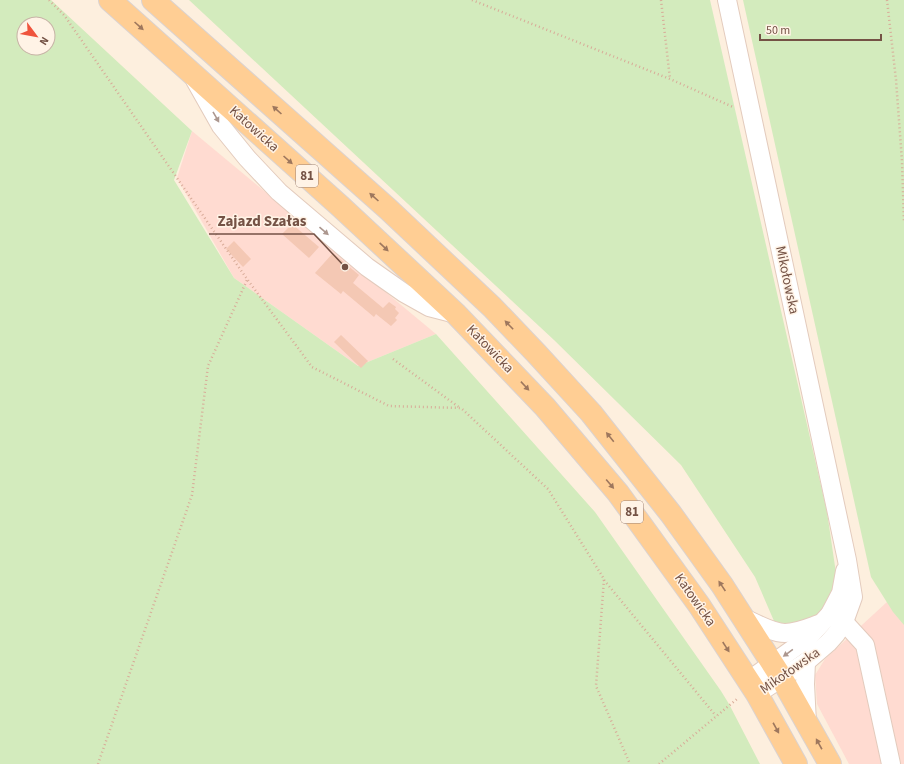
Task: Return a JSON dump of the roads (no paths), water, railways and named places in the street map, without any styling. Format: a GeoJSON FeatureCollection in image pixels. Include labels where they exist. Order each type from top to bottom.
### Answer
{"type":"FeatureCollection","features":[{"type":"Feature","properties":{"kind":"main road","name":"Katowicka"},"geometry":{"type":"LineString","coordinates":[[110,0],[340,206],[456,314],[545,407],[618,494],[699,605],[753,687],[796,764]]}},
{"type":"Feature","properties":{"kind":"main road","name":"Katowicka"},"geometry":{"type":"LineString","coordinates":[[153,0],[388,209],[492,307],[591,413],[671,514],[744,618],[777,670],[830,764]]}},
{"type":"Feature","properties":{"kind":"street","name":"Mikołowska"},"geometry":{"type":"LineString","coordinates":[[727,0],[847,560],[853,597],[832,620],[807,639],[777,670],[753,687]]}},
{"type":"Feature","properties":{"kind":"street"},"geometry":{"type":"LineString","coordinates":[[189,71],[221,126],[247,158],[279,192],[367,267],[404,293],[429,307],[456,314]]}},
{"type":"Feature","properties":{"kind":"street"},"geometry":{"type":"LineString","coordinates":[[744,618],[781,633],[802,630],[832,620],[865,645],[891,764]]}},
{"type":"Feature","properties":{"kind":"street","name":"Mikołowska"},"geometry":{"type":"LineString","coordinates":[[777,670],[806,662],[828,643],[836,634],[832,620]]}},
{"type":"Feature","properties":{"kind":"street"},"geometry":{"type":"LineString","coordinates":[[806,662],[804,684],[807,723]]}},
{"type":"Feature","properties":{"kind":"place","name":"Zajazd Szałas"},"geometry":{"type":"Point","coordinates":[345,267]}}]}
